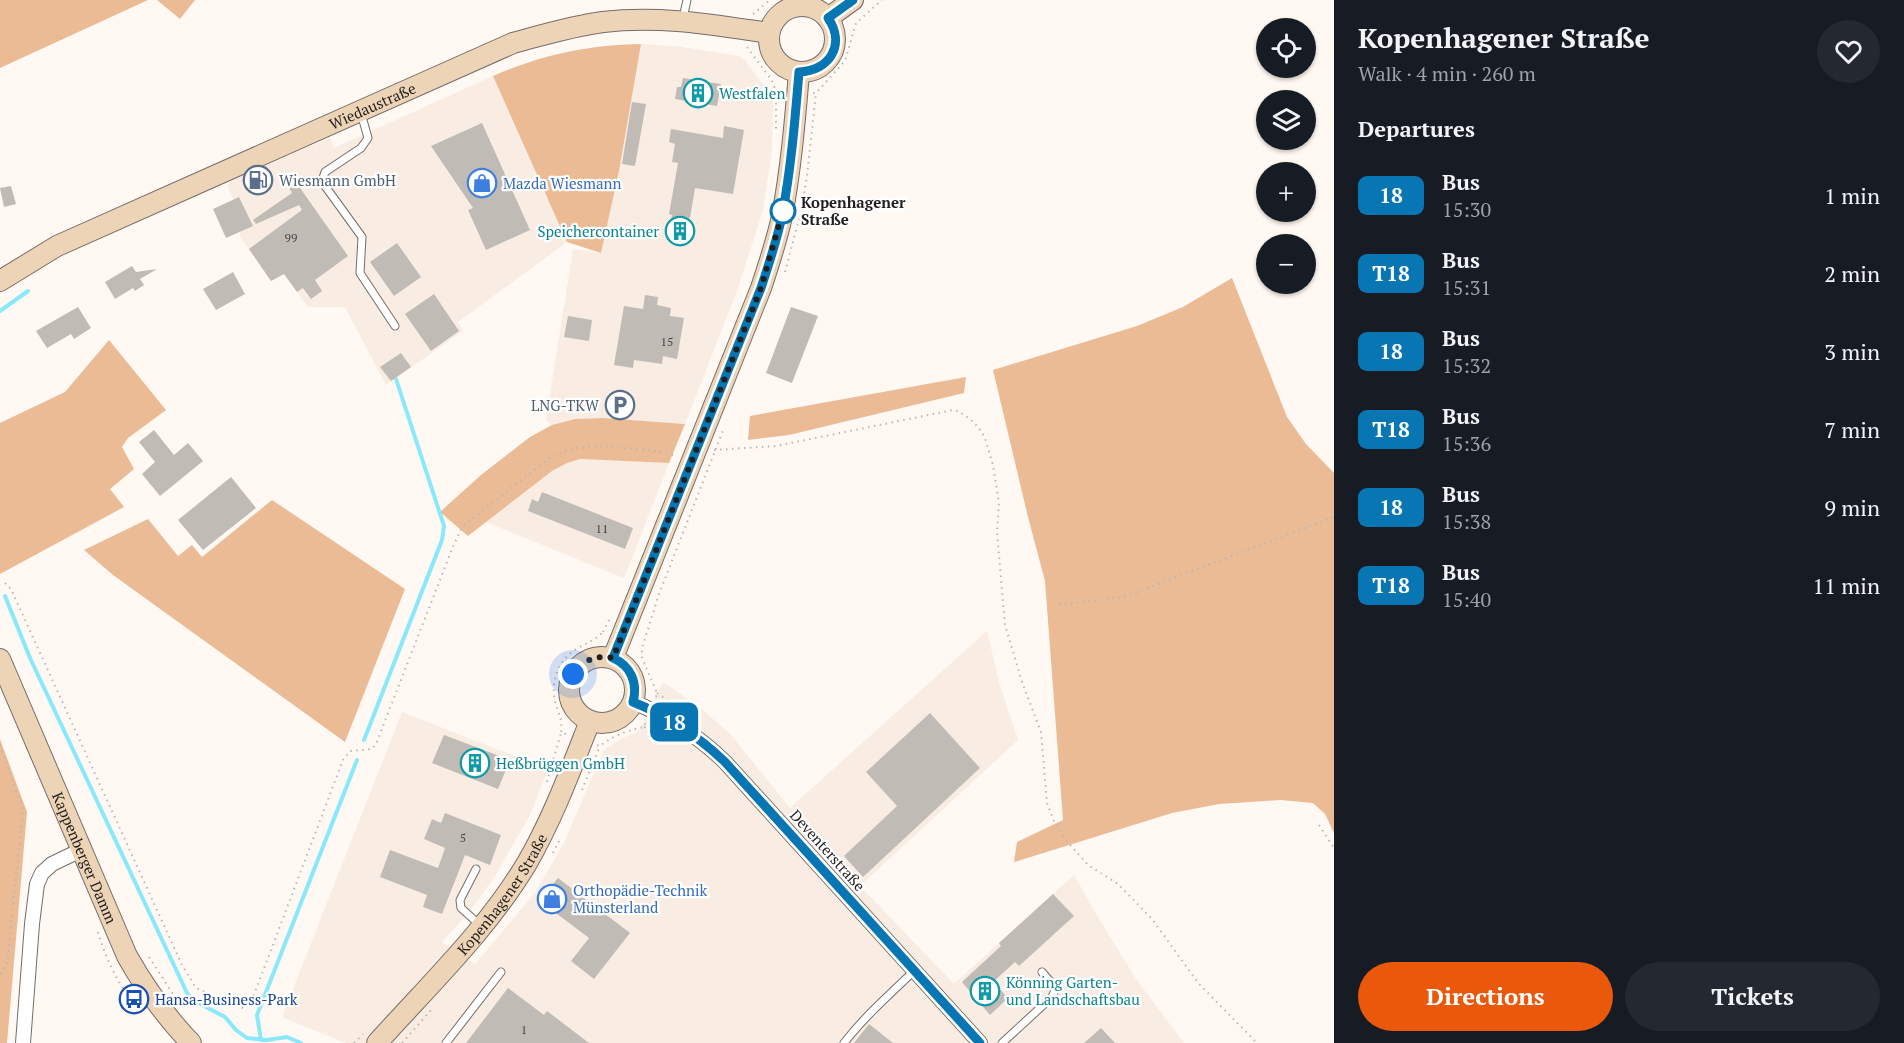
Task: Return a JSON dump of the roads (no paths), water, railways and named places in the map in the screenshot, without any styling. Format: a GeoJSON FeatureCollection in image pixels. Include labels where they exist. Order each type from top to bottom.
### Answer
{"type":"FeatureCollection","features":[{"type":"Feature","properties":{"kind":"main road"},"geometry":{"type":"LineString","coordinates":[[828,18],[852,0]]}},
{"type":"Feature","properties":{"kind":"main road"},"geometry":{"type":"LineString","coordinates":[[795,6],[805,6],[816,8],[828,18],[835,33],[836,44],[832,54],[818,69],[799,72],[789,70],[773,56],[769,33],[777,17],[795,6]]}},
{"type":"Feature","properties":{"kind":"main road","name":"Wiedaustraße"},"geometry":{"type":"LineString","coordinates":[[0,281],[57,246],[513,43],[563,29],[605,22],[682,21],[769,33]]}},
{"type":"Feature","properties":{"kind":"main road"},"geometry":{"type":"LineString","coordinates":[[613,658],[761,288],[771,257],[784,202],[799,72]]}},
{"type":"Feature","properties":{"kind":"main road"},"geometry":{"type":"LineString","coordinates":[[597,657],[613,658],[626,666],[632,675],[642,705],[628,711],[620,718],[600,723],[590,721],[580,715],[573,706],[570,684],[573,674],[580,665],[588,660],[597,657]]}},
{"type":"Feature","properties":{"kind":"main road","name":"Kappenberger Damm"},"geometry":{"type":"LineString","coordinates":[[0,659],[127,956],[166,1015],[191,1043]]}},
{"type":"Feature","properties":{"kind":"main road","name":"Kopenhagener Straße"},"geometry":{"type":"LineString","coordinates":[[377,1043],[482,926],[512,887],[556,805],[590,721]]}},
{"type":"Feature","properties":{"kind":"street","name":"Deventerstraße"},"geometry":{"type":"LineString","coordinates":[[642,705],[693,734],[725,762],[980,1043]]}},
{"type":"Feature","properties":{"kind":"street"},"geometry":{"type":"LineString","coordinates":[[22,1043],[37,884],[42,873],[52,864],[81,850]]}},
{"type":"Feature","properties":{"kind":"lane"},"geometry":{"type":"LineString","coordinates":[[682,21],[687,0]]}},
{"type":"Feature","properties":{"kind":"lane"},"geometry":{"type":"LineString","coordinates":[[360,110],[368,138],[361,148],[325,172],[323,178],[325,186],[362,237],[360,273],[395,326]]}},
{"type":"Feature","properties":{"kind":"lane"},"geometry":{"type":"LineString","coordinates":[[476,869],[460,900],[460,908],[482,926]]}},
{"type":"Feature","properties":{"kind":"lane"},"geometry":{"type":"LineString","coordinates":[[844,1043],[862,1020],[897,989],[914,970]]}},
{"type":"Feature","properties":{"kind":"lane"},"geometry":{"type":"LineString","coordinates":[[446,1043],[501,972]]}},
{"type":"Feature","properties":{"kind":"lane"},"geometry":{"type":"LineString","coordinates":[[1002,1043],[1052,997],[1056,987],[1042,972]]}},
{"type":"Feature","properties":{"kind":"waterway"},"geometry":{"type":"LineString","coordinates":[[0,311],[28,291]]}},
{"type":"Feature","properties":{"kind":"waterway"},"geometry":{"type":"LineString","coordinates":[[364,740],[442,540],[444,526],[396,379]]}},
{"type":"Feature","properties":{"kind":"waterway"},"geometry":{"type":"LineString","coordinates":[[5,596],[30,658],[187,993],[193,1000],[225,1017],[236,1030],[247,1038],[267,1040],[287,1037],[301,1043]]}},
{"type":"Feature","properties":{"kind":"waterway"},"geometry":{"type":"LineString","coordinates":[[261,1040],[257,1015],[357,760]]}},
{"type":"Feature","properties":{"kind":"place","name":"Westfalen"},"geometry":{"type":"Point","coordinates":[698,93]}},
{"type":"Feature","properties":{"kind":"place","name":"Wiesmann GmbH"},"geometry":{"type":"Point","coordinates":[258,180]}},
{"type":"Feature","properties":{"kind":"place","name":"Mazda Wiesmann"},"geometry":{"type":"Point","coordinates":[482,183]}},
{"type":"Feature","properties":{"kind":"place","name":"Kopenhagener Straße"},"geometry":{"type":"Point","coordinates":[783,211]}},
{"type":"Feature","properties":{"kind":"place","name":"Speichercontainer"},"geometry":{"type":"Point","coordinates":[680,231]}},
{"type":"Feature","properties":{"kind":"place","name":"LNG-TKW"},"geometry":{"type":"Point","coordinates":[620,405]}},
{"type":"Feature","properties":{"kind":"place","name":"Heßbrüggen GmbH"},"geometry":{"type":"Point","coordinates":[475,763]}},
{"type":"Feature","properties":{"kind":"place","name":"Orthopädie-Technik Münsterland"},"geometry":{"type":"Point","coordinates":[552,899]}},
{"type":"Feature","properties":{"kind":"place","name":"Könning Garten- und Landschaftsbau"},"geometry":{"type":"Point","coordinates":[985,991]}},
{"type":"Feature","properties":{"kind":"place","name":"Hansa-Business-Park"},"geometry":{"type":"Point","coordinates":[134,999]}}]}
